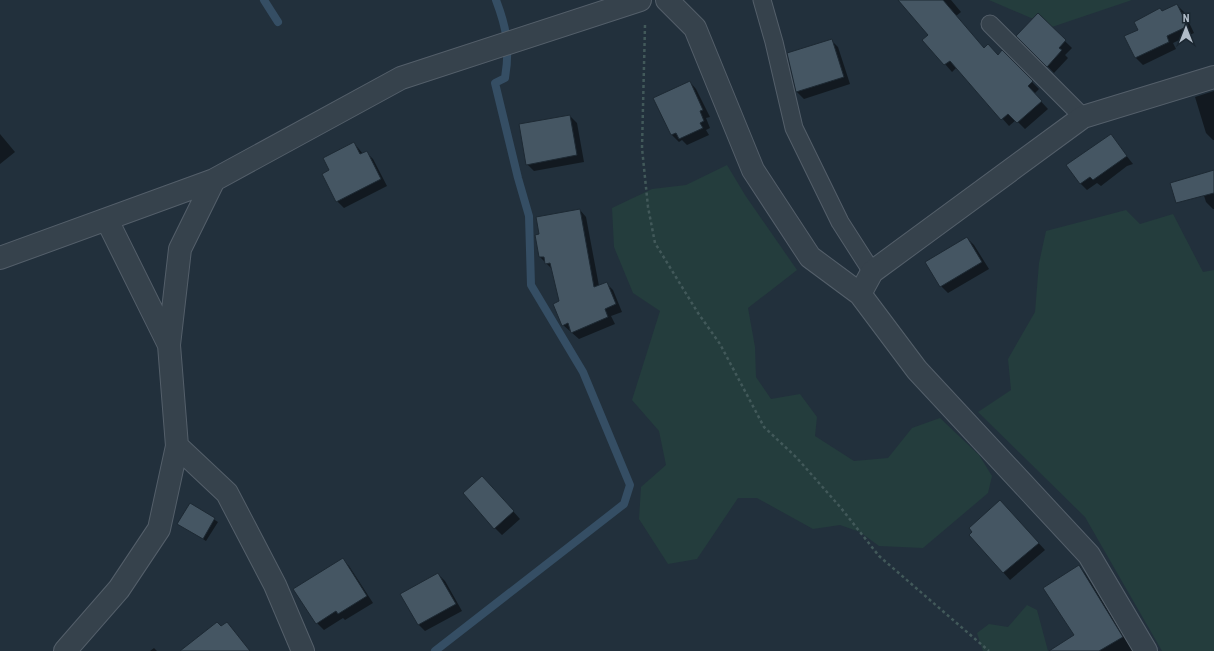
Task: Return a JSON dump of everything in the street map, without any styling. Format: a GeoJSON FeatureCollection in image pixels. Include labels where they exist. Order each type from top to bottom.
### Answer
{"type":"FeatureCollection","features":[{"type":"Feature","properties":{"kind":"street"},"geometry":{"type":"LineString","coordinates":[[0,258],[108,220],[214,180],[401,78],[640,0]]}},
{"type":"Feature","properties":{"kind":"street"},"geometry":{"type":"LineString","coordinates":[[667,0],[695,28],[753,170],[810,257],[860,294],[917,370],[1089,555],[1146,651]]}},
{"type":"Feature","properties":{"kind":"street"},"geometry":{"type":"LineString","coordinates":[[860,294],[872,272],[1083,117],[1214,77]]}},
{"type":"Feature","properties":{"kind":"street"},"geometry":{"type":"LineString","coordinates":[[65,651],[119,589],[159,528],[177,446],[168,345],[180,249],[214,180]]}},
{"type":"Feature","properties":{"kind":"street"},"geometry":{"type":"LineString","coordinates":[[108,220],[168,345]]}},
{"type":"Feature","properties":{"kind":"street"},"geometry":{"type":"LineString","coordinates":[[177,446],[227,493],[275,585],[303,651]]}},
{"type":"Feature","properties":{"kind":"lane"},"geometry":{"type":"LineString","coordinates":[[762,0],[774,42],[794,128],[840,222],[872,272]]}},
{"type":"Feature","properties":{"kind":"lane"},"geometry":{"type":"LineString","coordinates":[[990,24],[1083,117]]}},
{"type":"Feature","properties":{"kind":"path"},"geometry":{"type":"LineString","coordinates":[[645,22],[642,148],[648,208],[655,243],[698,313],[720,344],[746,396],[764,427],[797,458],[879,556],[989,651]]}},
{"type":"Feature","properties":{"kind":"green space"},"geometry":{"type":"Polygon","coordinates":[[[989,0],[1132,0],[1052,27],[989,0]]]}},
{"type":"Feature","properties":{"kind":"green space"},"geometry":{"type":"Polygon","coordinates":[[[727,165],[745,195],[797,270],[748,308],[755,347],[756,377],[771,399],[800,394],[817,417],[815,436],[854,461],[888,458],[912,428],[940,418],[979,455],[992,476],[988,493],[923,548],[879,546],[860,532],[840,525],[813,529],[757,498],[738,498],[697,559],[668,564],[639,519],[641,487],[666,465],[659,431],[632,400],[660,311],[633,293],[614,247],[612,208],[652,189],[686,185],[727,165]]]}},
{"type":"Feature","properties":{"kind":"green space"},"geometry":{"type":"Polygon","coordinates":[[[1126,210],[1140,224],[1173,214],[1203,272],[1214,270],[1214,651],[1162,651],[1085,517],[978,412],[1011,390],[1008,359],[1035,312],[1039,263],[1046,231],[1126,210]]]}},
{"type":"Feature","properties":{"kind":"green space"},"geometry":{"type":"Polygon","coordinates":[[[1027,605],[1037,610],[1048,651],[983,651],[977,633],[989,624],[1008,627],[1027,605]]]}},
{"type":"Feature","properties":{"kind":"building"},"geometry":{"type":"Polygon","coordinates":[[[898,0],[943,0],[984,48],[988,44],[998,55],[1002,50],[1033,81],[1028,86],[1042,101],[1017,123],[1008,114],[1001,120],[950,61],[944,65],[922,40],[928,35],[898,0]]]}},
{"type":"Feature","properties":{"kind":"building"},"geometry":{"type":"Polygon","coordinates":[[[1177,4],[1188,26],[1167,36],[1169,42],[1135,58],[1124,36],[1138,30],[1134,22],[1160,8],[1162,11],[1177,4]]]}},
{"type":"Feature","properties":{"kind":"building"},"geometry":{"type":"Polygon","coordinates":[[[1038,13],[1066,40],[1059,48],[1062,50],[1047,67],[1016,36],[1038,13]]]}},
{"type":"Feature","properties":{"kind":"building"},"geometry":{"type":"Polygon","coordinates":[[[832,39],[844,77],[796,92],[787,53],[832,39]]]}},
{"type":"Feature","properties":{"kind":"building"},"geometry":{"type":"Polygon","coordinates":[[[690,81],[703,110],[700,111],[704,121],[700,123],[703,128],[679,139],[676,133],[671,135],[653,98],[690,81]]]}},
{"type":"Feature","properties":{"kind":"building"},"geometry":{"type":"Polygon","coordinates":[[[570,115],[577,155],[526,165],[519,124],[570,115]]]}},
{"type":"Feature","properties":{"kind":"building"},"geometry":{"type":"Polygon","coordinates":[[[1111,134],[1127,156],[1093,180],[1090,177],[1080,184],[1066,165],[1111,134]]]}},
{"type":"Feature","properties":{"kind":"building"},"geometry":{"type":"Polygon","coordinates":[[[354,142],[360,154],[367,151],[381,179],[336,202],[322,174],[329,170],[323,158],[354,142]]]}},
{"type":"Feature","properties":{"kind":"building"},"geometry":{"type":"Polygon","coordinates":[[[1214,170],[1214,193],[1176,203],[1170,183],[1214,170]]]}},
{"type":"Feature","properties":{"kind":"building"},"geometry":{"type":"Polygon","coordinates":[[[580,209],[594,287],[607,282],[616,304],[605,309],[608,317],[571,333],[568,323],[562,326],[553,304],[559,301],[550,263],[545,264],[544,257],[539,257],[535,235],[539,234],[536,217],[580,209]]]}},
{"type":"Feature","properties":{"kind":"building"},"geometry":{"type":"Polygon","coordinates":[[[967,237],[982,262],[940,287],[925,262],[967,237]]]}},
{"type":"Feature","properties":{"kind":"building"},"geometry":{"type":"Polygon","coordinates":[[[482,476],[514,511],[494,529],[463,493],[482,476]]]}},
{"type":"Feature","properties":{"kind":"building"},"geometry":{"type":"Polygon","coordinates":[[[1000,500],[1039,543],[1003,573],[969,535],[972,532],[969,528],[1000,500]]]}},
{"type":"Feature","properties":{"kind":"building"},"geometry":{"type":"Polygon","coordinates":[[[190,503],[215,518],[203,539],[177,524],[190,503]]]}},
{"type":"Feature","properties":{"kind":"building"},"geometry":{"type":"Polygon","coordinates":[[[343,558],[367,596],[338,614],[336,611],[316,624],[293,589],[343,558]]]}},
{"type":"Feature","properties":{"kind":"building"},"geometry":{"type":"Polygon","coordinates":[[[1079,565],[1123,637],[1099,651],[1049,651],[1074,635],[1043,588],[1079,565]]]}},
{"type":"Feature","properties":{"kind":"building"},"geometry":{"type":"Polygon","coordinates":[[[438,573],[456,604],[418,625],[400,594],[438,573]]]}},
{"type":"Feature","properties":{"kind":"building"},"geometry":{"type":"Polygon","coordinates":[[[217,622],[221,626],[227,622],[250,651],[180,651],[217,622]]]}},
{"type":"Feature","properties":{"kind":"waterway"},"geometry":{"type":"LineString","coordinates":[[264,0],[278,22]]}},
{"type":"Feature","properties":{"kind":"waterway"},"geometry":{"type":"LineString","coordinates":[[435,651],[624,504],[630,485],[583,372],[531,285],[529,216],[518,178],[495,83],[505,78],[507,57],[505,29],[496,0]]}}]}
